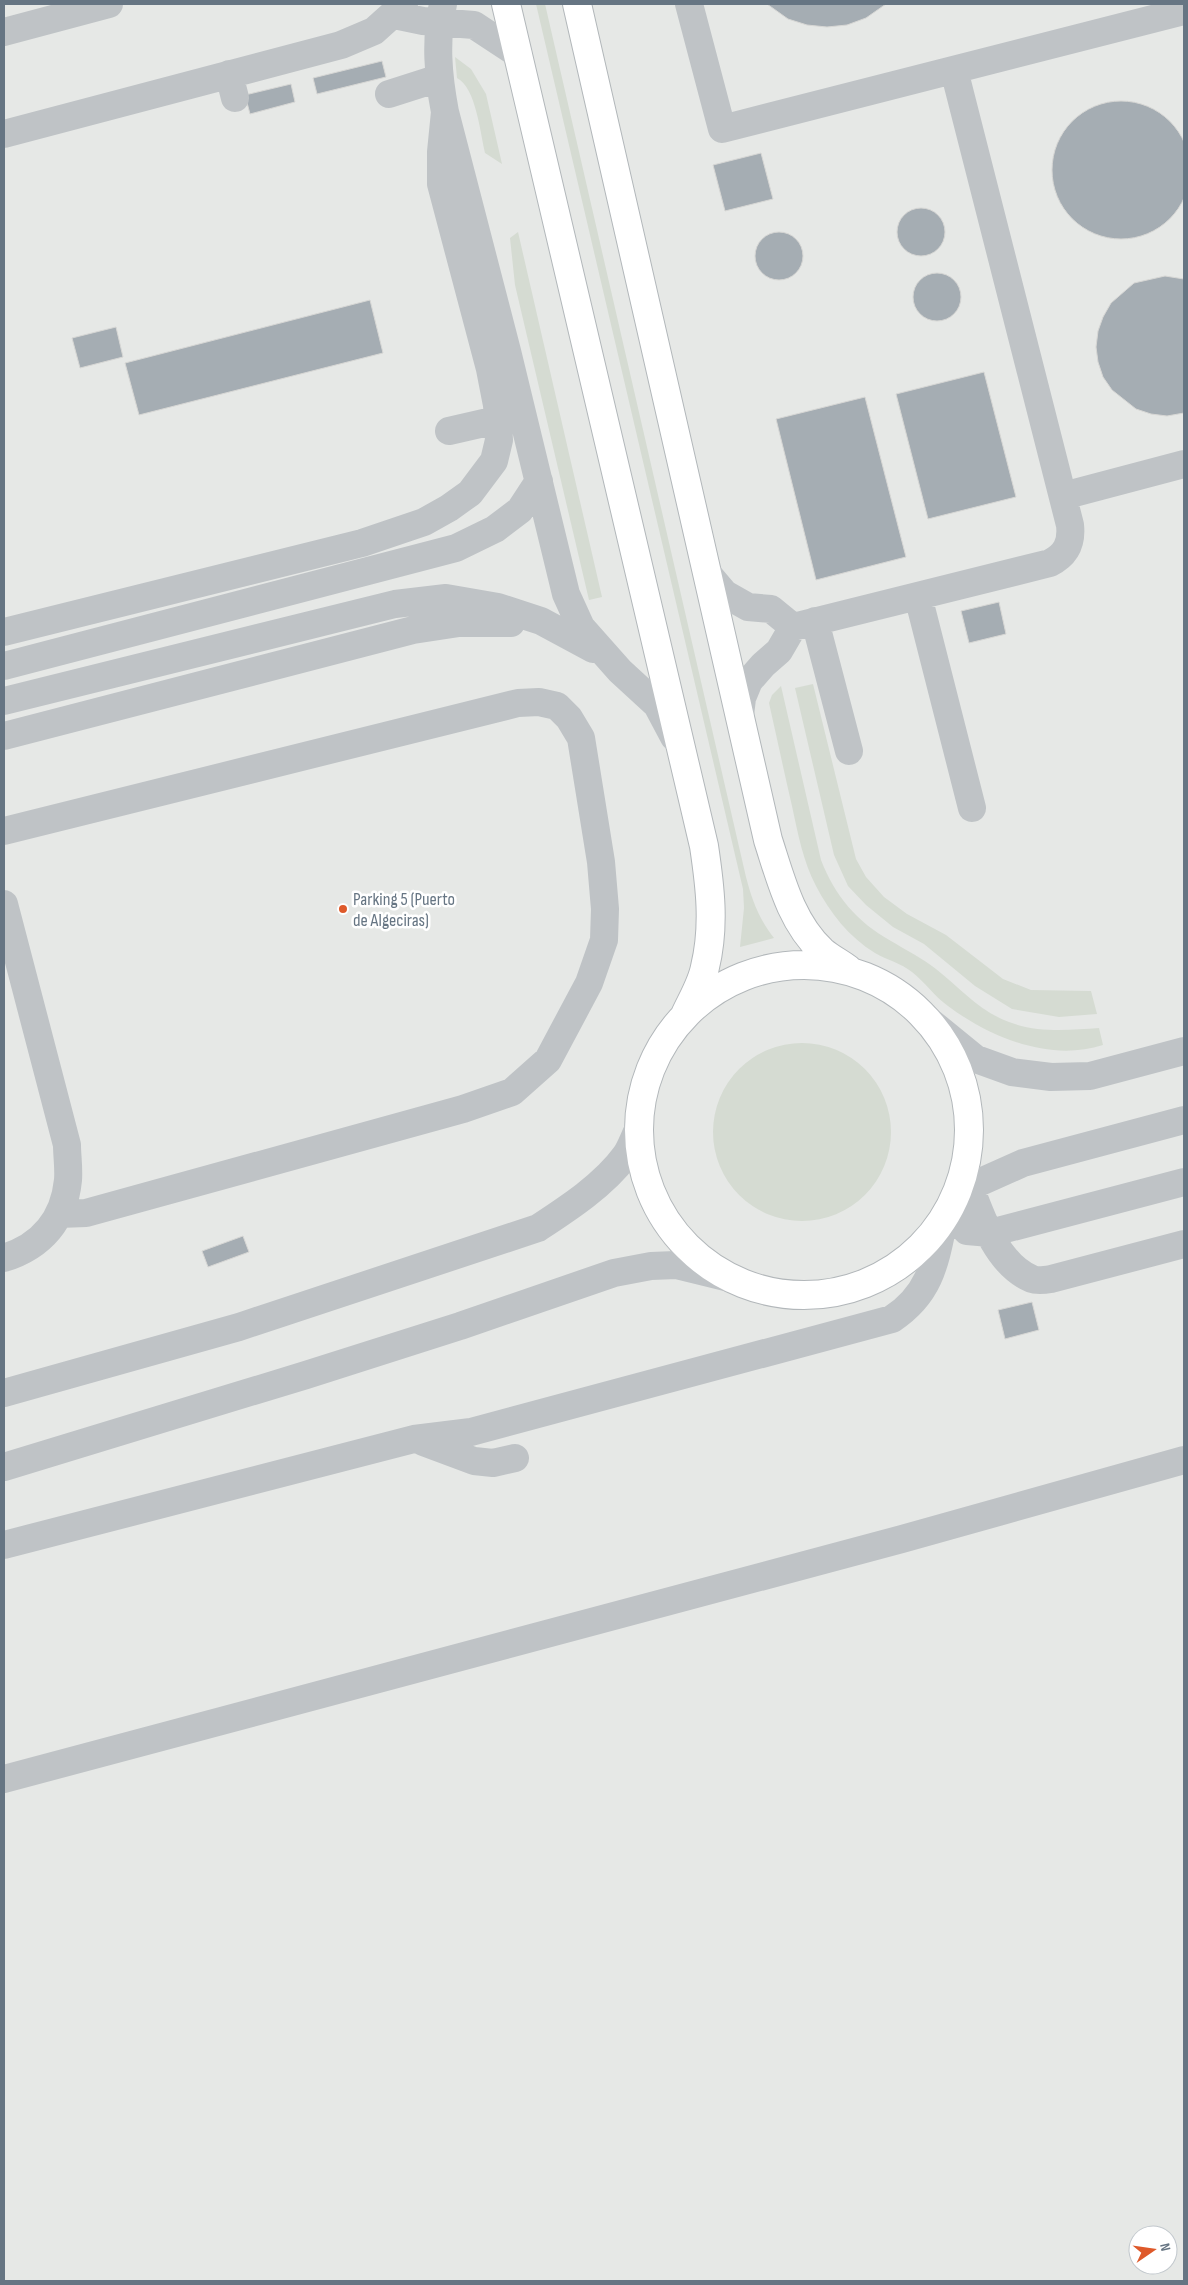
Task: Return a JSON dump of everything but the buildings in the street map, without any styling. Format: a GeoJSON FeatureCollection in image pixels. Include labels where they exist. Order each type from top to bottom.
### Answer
{"type":"FeatureCollection","features":[{"type":"Feature","properties":{"kind":"main road"},"geometry":{"type":"LineString","coordinates":[[506,4],[704,846],[711,899],[710,936],[705,968],[684,1017]]}},
{"type":"Feature","properties":{"kind":"main road"},"geometry":{"type":"LineString","coordinates":[[576,4],[768,840],[783,886],[801,926],[823,952],[851,971]]}},
{"type":"Feature","properties":{"kind":"main road"},"geometry":{"type":"LineString","coordinates":[[791,965],[822,965],[851,971],[880,983],[905,1000],[928,1020],[946,1045],[959,1072],[967,1102],[970,1133],[957,1196],[925,1244],[903,1264],[877,1280],[848,1291],[818,1296],[787,1296],[758,1290],[729,1278],[703,1262],[681,1240],[663,1216],[648,1181],[642,1158],[639,1128],[642,1098],[651,1068],[665,1041],[684,1017],[713,992],[732,981],[761,970],[791,965]]}},
{"type":"Feature","properties":{"kind":"street"},"geometry":{"type":"LineString","coordinates":[[4,32],[109,4]]}},
{"type":"Feature","properties":{"kind":"street"},"geometry":{"type":"LineString","coordinates":[[689,4],[722,129],[1184,11]]}},
{"type":"Feature","properties":{"kind":"street"},"geometry":{"type":"LineString","coordinates":[[4,134],[232,86],[374,31],[399,9],[423,22],[441,13],[474,25],[518,54]]}},
{"type":"Feature","properties":{"kind":"street"},"geometry":{"type":"LineString","coordinates":[[441,13],[437,46],[439,78],[445,112],[508,351],[566,594],[581,627],[611,661],[657,705],[673,734],[688,772]]}},
{"type":"Feature","properties":{"kind":"street"},"geometry":{"type":"LineString","coordinates":[[740,715],[742,698],[749,681],[804,624],[1050,563],[1058,559],[1069,544],[1071,534],[1063,496],[954,70]]}},
{"type":"Feature","properties":{"kind":"street"},"geometry":{"type":"LineString","coordinates":[[389,94],[439,78]]}},
{"type":"Feature","properties":{"kind":"street"},"geometry":{"type":"LineString","coordinates":[[4,632],[362,543],[424,522],[470,493],[494,461],[499,440],[490,369],[441,184],[441,152],[445,112]]}},
{"type":"Feature","properties":{"kind":"street"},"geometry":{"type":"LineString","coordinates":[[449,431],[497,420]]}},
{"type":"Feature","properties":{"kind":"street"},"geometry":{"type":"LineString","coordinates":[[1063,496],[1184,464]]}},
{"type":"Feature","properties":{"kind":"street"},"geometry":{"type":"LineString","coordinates":[[4,666],[456,548],[495,529],[520,510],[539,482]]}},
{"type":"Feature","properties":{"kind":"street"},"geometry":{"type":"LineString","coordinates":[[708,574],[725,594],[748,607],[771,609],[804,624],[849,750]]}},
{"type":"Feature","properties":{"kind":"street"},"geometry":{"type":"LineString","coordinates":[[918,596],[972,808]]}},
{"type":"Feature","properties":{"kind":"street"},"geometry":{"type":"LineString","coordinates":[[4,701],[395,604],[446,598],[498,607],[542,621],[611,661]]}},
{"type":"Feature","properties":{"kind":"street"},"geometry":{"type":"LineString","coordinates":[[4,736],[413,630],[489,622],[517,623],[561,631]]}},
{"type":"Feature","properties":{"kind":"street"},"geometry":{"type":"LineString","coordinates":[[4,832],[518,703],[539,702],[557,706],[569,718],[581,738],[601,862],[605,909],[604,940],[589,983],[548,1060],[512,1092],[463,1109],[86,1213],[59,1214]]}},
{"type":"Feature","properties":{"kind":"street"},"geometry":{"type":"LineString","coordinates":[[4,904],[67,1145],[68,1180],[59,1214],[44,1237],[18,1253],[4,1258]]}},
{"type":"Feature","properties":{"kind":"street"},"geometry":{"type":"LineString","coordinates":[[928,1020],[976,1059],[1012,1072],[1051,1077],[1090,1076],[1184,1051]]}},
{"type":"Feature","properties":{"kind":"street"},"geometry":{"type":"LineString","coordinates":[[4,1545],[414,1439],[471,1432],[892,1319],[908,1308],[921,1293],[936,1258],[957,1196],[1023,1163],[1184,1120]]}},
{"type":"Feature","properties":{"kind":"street"},"geometry":{"type":"LineString","coordinates":[[4,1392],[239,1328],[538,1228],[575,1204],[602,1179],[625,1156],[639,1128]]}},
{"type":"Feature","properties":{"kind":"street"},"geometry":{"type":"LineString","coordinates":[[957,1196],[967,1231],[990,1233],[1184,1182]]}},
{"type":"Feature","properties":{"kind":"street"},"geometry":{"type":"LineString","coordinates":[[990,1233],[998,1250],[1017,1270],[1033,1280],[1051,1280],[1184,1244]]}},
{"type":"Feature","properties":{"kind":"street"},"geometry":{"type":"LineString","coordinates":[[4,1467],[306,1375],[460,1326],[614,1273],[651,1266],[676,1265],[729,1278]]}},
{"type":"Feature","properties":{"kind":"street"},"geometry":{"type":"LineString","coordinates":[[414,1439],[474,1461],[493,1462],[515,1458]]}},
{"type":"Feature","properties":{"kind":"street"},"geometry":{"type":"LineString","coordinates":[[4,1779],[902,1539],[1184,1460]]}},
{"type":"Feature","properties":{"kind":"shaded area"},"geometry":{"type":"Polygon","coordinates":[[[4,4],[1184,4],[1184,2281],[4,2281],[4,4]]]}},
{"type":"Feature","properties":{"kind":"shaded area"},"geometry":{"type":"Polygon","coordinates":[[[536,4],[545,4],[746,877],[757,909],[764,924],[774,938],[740,947],[744,908],[743,889],[536,4]]]}},
{"type":"Feature","properties":{"kind":"shaded area"},"geometry":{"type":"Polygon","coordinates":[[[455,57],[471,69],[486,94],[502,164],[485,153],[473,101],[469,91],[457,78],[455,57]]]}},
{"type":"Feature","properties":{"kind":"shaded area"},"geometry":{"type":"Polygon","coordinates":[[[518,232],[602,597],[589,600],[515,285],[510,238],[518,232]]]}},
{"type":"Feature","properties":{"kind":"shaded area"},"geometry":{"type":"Polygon","coordinates":[[[813,684],[856,859],[866,877],[884,897],[907,914],[946,935],[1003,979],[1031,990],[1091,991],[1097,1014],[1059,1017],[1012,1009],[975,986],[924,944],[893,927],[866,905],[848,886],[834,855],[795,688],[813,684]]]}},
{"type":"Feature","properties":{"kind":"shaded area"},"geometry":{"type":"Polygon","coordinates":[[[781,686],[821,860],[833,885],[849,907],[879,934],[931,965],[988,1012],[1009,1022],[1031,1028],[1065,1030],[1099,1028],[1103,1045],[1083,1050],[1062,1051],[1042,1049],[1002,1037],[965,1018],[938,998],[912,972],[866,947],[841,924],[827,906],[804,857],[769,703],[772,695],[781,686]]]}},
{"type":"Feature","properties":{"kind":"shaded area"},"geometry":{"type":"Polygon","coordinates":[[[802,1043],[836,1050],[851,1058],[865,1069],[876,1083],[884,1098],[891,1132],[884,1166],[876,1181],[865,1195],[851,1206],[836,1214],[802,1221],[768,1214],[753,1206],[739,1195],[728,1181],[720,1166],[713,1132],[720,1098],[728,1083],[739,1069],[753,1058],[768,1050],[802,1043]]]}},
{"type":"Feature","properties":{"kind":"place","name":"Parking 5 (Puerto de Algeciras)"},"geometry":{"type":"Point","coordinates":[343,909]}}]}
